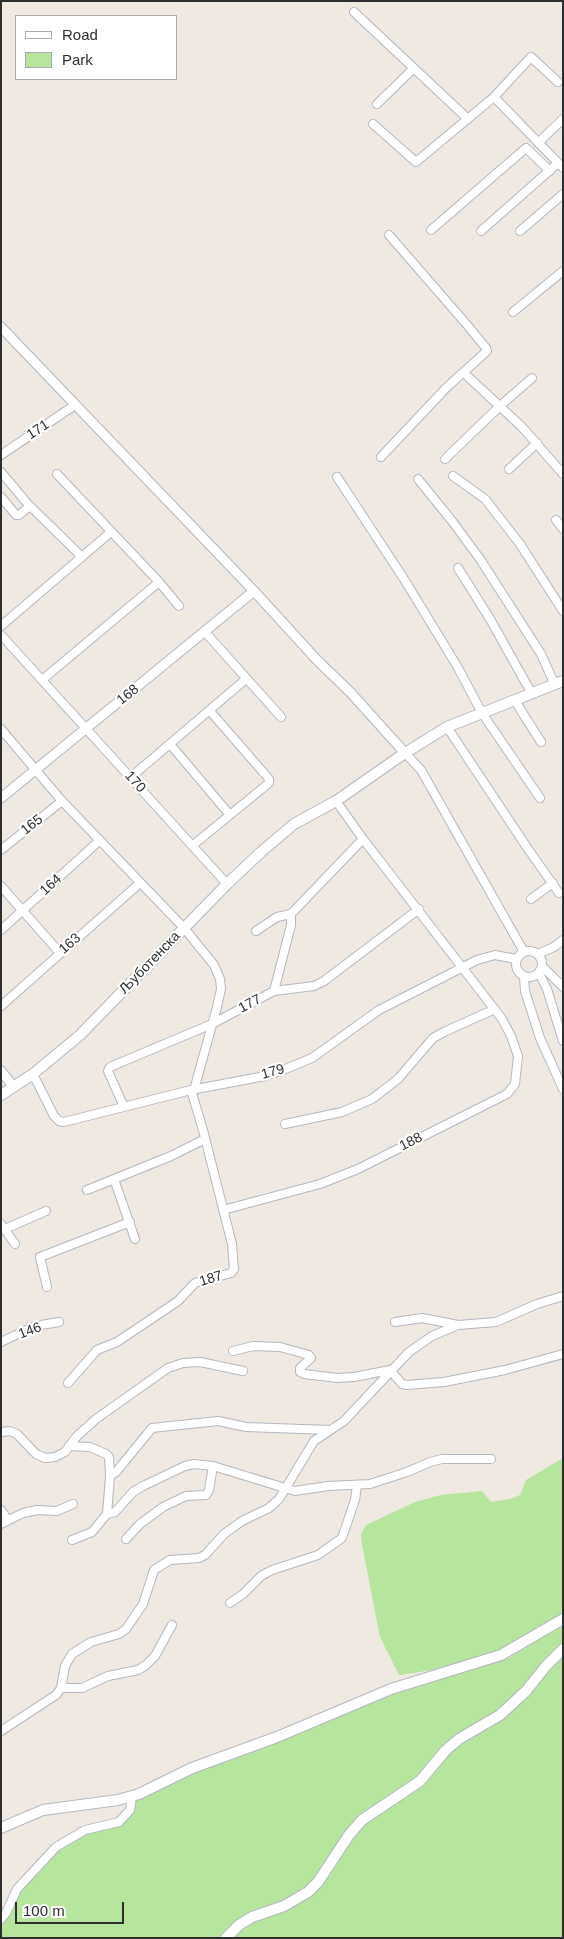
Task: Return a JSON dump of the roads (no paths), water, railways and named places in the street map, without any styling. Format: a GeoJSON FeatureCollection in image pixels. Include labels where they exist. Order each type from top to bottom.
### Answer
{"type":"FeatureCollection","features":[{"type":"Feature","properties":{"kind":"main road","name":"Љуботенска"},"geometry":{"type":"LineString","coordinates":[[1,1095],[33,1074],[80,1035],[227,884],[294,824],[336,801],[405,753],[447,727],[559,683]]}},
{"type":"Feature","properties":{"kind":"main road"},"geometry":{"type":"LineString","coordinates":[[1,1828],[43,1810],[132,1796],[199,1765],[277,1737],[391,1689],[501,1655],[563,1619]]}},
{"type":"Feature","properties":{"kind":"main road"},"geometry":{"type":"LineString","coordinates":[[226,1938],[239,1925],[252,1917],[284,1906],[308,1892],[318,1882],[349,1835],[362,1820],[420,1781],[446,1750],[459,1738],[497,1718],[521,1696],[563,1649]]}},
{"type":"Feature","properties":{"kind":"street"},"geometry":{"type":"LineString","coordinates":[[354,12],[468,118]]}},
{"type":"Feature","properties":{"kind":"street"},"geometry":{"type":"LineString","coordinates":[[373,124],[416,162],[494,97],[531,58],[558,82]]}},
{"type":"Feature","properties":{"kind":"street"},"geometry":{"type":"LineString","coordinates":[[377,104],[414,68]]}},
{"type":"Feature","properties":{"kind":"street"},"geometry":{"type":"LineString","coordinates":[[480,231],[550,171],[560,165],[494,97]]}},
{"type":"Feature","properties":{"kind":"street"},"geometry":{"type":"LineString","coordinates":[[538,143],[563,119]]}},
{"type":"Feature","properties":{"kind":"street"},"geometry":{"type":"LineString","coordinates":[[431,230],[526,148],[550,171]]}},
{"type":"Feature","properties":{"kind":"street"},"geometry":{"type":"LineString","coordinates":[[520,231],[563,194]]}},
{"type":"Feature","properties":{"kind":"street"},"geometry":{"type":"LineString","coordinates":[[381,457],[447,387],[486,354],[486,348],[389,236]]}},
{"type":"Feature","properties":{"kind":"street"},"geometry":{"type":"LineString","coordinates":[[513,312],[563,271]]}},
{"type":"Feature","properties":{"kind":"street"},"geometry":{"type":"LineString","coordinates":[[1,328],[254,591],[421,770],[524,952]]}},
{"type":"Feature","properties":{"kind":"street"},"geometry":{"type":"LineString","coordinates":[[464,373],[538,444],[563,474]]}},
{"type":"Feature","properties":{"kind":"street"},"geometry":{"type":"LineString","coordinates":[[445,459],[532,378]]}},
{"type":"Feature","properties":{"kind":"street","name":"171"},"geometry":{"type":"LineString","coordinates":[[1,455],[75,405]]}},
{"type":"Feature","properties":{"kind":"street"},"geometry":{"type":"LineString","coordinates":[[509,469],[538,444]]}},
{"type":"Feature","properties":{"kind":"street"},"geometry":{"type":"LineString","coordinates":[[1,472],[30,506],[82,557]]}},
{"type":"Feature","properties":{"kind":"street"},"geometry":{"type":"LineString","coordinates":[[57,474],[159,582],[179,606]]}},
{"type":"Feature","properties":{"kind":"street"},"geometry":{"type":"LineString","coordinates":[[452,476],[484,499],[520,544],[563,611]]}},
{"type":"Feature","properties":{"kind":"street"},"geometry":{"type":"LineString","coordinates":[[337,477],[409,586],[457,666],[482,713],[540,798]]}},
{"type":"Feature","properties":{"kind":"street"},"geometry":{"type":"LineString","coordinates":[[418,479],[480,560],[559,683]]}},
{"type":"Feature","properties":{"kind":"street"},"geometry":{"type":"LineString","coordinates":[[1,497],[16,515],[22,514],[30,506]]}},
{"type":"Feature","properties":{"kind":"street"},"geometry":{"type":"LineString","coordinates":[[556,520],[563,529]]}},
{"type":"Feature","properties":{"kind":"street"},"geometry":{"type":"LineString","coordinates":[[1,626],[112,532]]}},
{"type":"Feature","properties":{"kind":"street"},"geometry":{"type":"LineString","coordinates":[[458,568],[490,618],[532,694]]}},
{"type":"Feature","properties":{"kind":"street"},"geometry":{"type":"LineString","coordinates":[[42,680],[159,582]]}},
{"type":"Feature","properties":{"kind":"street","name":"168"},"geometry":{"type":"LineString","coordinates":[[1,798],[254,591]]}},
{"type":"Feature","properties":{"kind":"street"},"geometry":{"type":"LineString","coordinates":[[205,632],[281,717]]}},
{"type":"Feature","properties":{"kind":"street","name":"170"},"geometry":{"type":"LineString","coordinates":[[1,635],[227,884]]}},
{"type":"Feature","properties":{"kind":"street"},"geometry":{"type":"LineString","coordinates":[[130,777],[246,679]]}},
{"type":"Feature","properties":{"kind":"street"},"geometry":{"type":"LineString","coordinates":[[514,701],[541,742]]}},
{"type":"Feature","properties":{"kind":"street"},"geometry":{"type":"LineString","coordinates":[[192,846],[229,814],[267,786],[269,779],[210,711]]}},
{"type":"Feature","properties":{"kind":"street"},"geometry":{"type":"LineString","coordinates":[[447,727],[559,893]]}},
{"type":"Feature","properties":{"kind":"street"},"geometry":{"type":"LineString","coordinates":[[1,728],[62,801],[184,928],[214,964],[220,979],[221,989],[192,1090]]}},
{"type":"Feature","properties":{"kind":"street"},"geometry":{"type":"LineString","coordinates":[[170,744],[229,814]]}},
{"type":"Feature","properties":{"kind":"street","name":"165"},"geometry":{"type":"LineString","coordinates":[[1,850],[62,801]]}},
{"type":"Feature","properties":{"kind":"street","name":"188"},"geometry":{"type":"LineString","coordinates":[[223,1210],[320,1184],[358,1169],[507,1094],[515,1084],[518,1056],[511,1036],[495,1009],[363,839],[336,801]]}},
{"type":"Feature","properties":{"kind":"street"},"geometry":{"type":"LineString","coordinates":[[256,931],[277,917],[291,914],[363,839]]}},
{"type":"Feature","properties":{"kind":"street","name":"164"},"geometry":{"type":"LineString","coordinates":[[1,930],[100,840]]}},
{"type":"Feature","properties":{"kind":"street","name":"163"},"geometry":{"type":"LineString","coordinates":[[1,1006],[140,883]]}},
{"type":"Feature","properties":{"kind":"street"},"geometry":{"type":"LineString","coordinates":[[531,899],[553,883]]}},
{"type":"Feature","properties":{"kind":"street"},"geometry":{"type":"LineString","coordinates":[[1,886],[60,953]]}},
{"type":"Feature","properties":{"kind":"street","name":"177"},"geometry":{"type":"LineString","coordinates":[[124,1107],[108,1071],[110,1067],[212,1024],[274,991],[314,986],[324,982],[418,909]]}},
{"type":"Feature","properties":{"kind":"street"},"geometry":{"type":"LineString","coordinates":[[274,991],[291,925],[291,914]]}},
{"type":"Feature","properties":{"kind":"street"},"geometry":{"type":"LineString","coordinates":[[538,954],[554,947],[563,940]]}},
{"type":"Feature","properties":{"kind":"street"},"geometry":{"type":"LineString","coordinates":[[524,977],[532,977],[540,969],[542,962],[538,954],[532,951],[524,952],[516,959],[516,970],[524,977],[526,991],[540,1038],[563,1089]]}},
{"type":"Feature","properties":{"kind":"street","name":"179"},"geometry":{"type":"LineString","coordinates":[[33,1074],[54,1116],[59,1121],[64,1122],[192,1090],[265,1076],[297,1064],[325,1049],[379,1010],[463,969],[477,960],[495,955],[516,959]]}},
{"type":"Feature","properties":{"kind":"street"},"geometry":{"type":"LineString","coordinates":[[540,969],[562,987]]}},
{"type":"Feature","properties":{"kind":"street"},"geometry":{"type":"LineString","coordinates":[[540,969],[563,1041]]}},
{"type":"Feature","properties":{"kind":"street"},"geometry":{"type":"LineString","coordinates":[[285,1124],[342,1112],[372,1099],[398,1079],[433,1038],[446,1030],[495,1009]]}},
{"type":"Feature","properties":{"kind":"street"},"geometry":{"type":"LineString","coordinates":[[1,1071],[13,1086]]}},
{"type":"Feature","properties":{"kind":"street","name":"187"},"geometry":{"type":"LineString","coordinates":[[68,1383],[97,1350],[117,1342],[178,1301],[195,1282],[231,1273],[233,1270],[232,1244],[192,1090]]}},
{"type":"Feature","properties":{"kind":"street"},"geometry":{"type":"LineString","coordinates":[[87,1190],[171,1156],[205,1139]]}},
{"type":"Feature","properties":{"kind":"street"},"geometry":{"type":"LineString","coordinates":[[114,1179],[135,1240]]}},
{"type":"Feature","properties":{"kind":"street"},"geometry":{"type":"LineString","coordinates":[[15,1244],[3,1226],[46,1211]]}},
{"type":"Feature","properties":{"kind":"street"},"geometry":{"type":"LineString","coordinates":[[47,1287],[40,1257],[130,1222]]}},
{"type":"Feature","properties":{"kind":"street"},"geometry":{"type":"LineString","coordinates":[[394,1322],[422,1318],[458,1325],[490,1324],[537,1304],[563,1296]]}},
{"type":"Feature","properties":{"kind":"street","name":"146"},"geometry":{"type":"LineString","coordinates":[[1,1342],[34,1326],[59,1322]]}},
{"type":"Feature","properties":{"kind":"street"},"geometry":{"type":"LineString","coordinates":[[1,1731],[56,1695],[61,1688],[65,1666],[72,1654],[91,1642],[120,1634],[132,1622],[143,1604],[154,1570],[170,1560],[199,1558],[205,1555],[224,1534],[242,1521],[269,1508],[286,1489],[292,1475],[314,1441],[344,1422],[390,1370],[409,1352],[432,1336],[458,1325]]}},
{"type":"Feature","properties":{"kind":"street"},"geometry":{"type":"LineString","coordinates":[[234,1351],[253,1346],[280,1347],[301,1352],[309,1355],[310,1358],[300,1368],[300,1372],[304,1374],[338,1378],[390,1370]]}},
{"type":"Feature","properties":{"kind":"street"},"geometry":{"type":"LineString","coordinates":[[390,1370],[402,1384],[444,1382],[505,1370],[563,1354]]}},
{"type":"Feature","properties":{"kind":"street"},"geometry":{"type":"LineString","coordinates":[[1,1432],[10,1431],[16,1434],[36,1454],[45,1458],[55,1457],[65,1452],[77,1436],[96,1418],[168,1368],[183,1363],[200,1362],[242,1371]]}},
{"type":"Feature","properties":{"kind":"street"},"geometry":{"type":"LineString","coordinates":[[110,1476],[116,1472],[152,1428],[218,1421],[246,1427],[332,1430]]}},
{"type":"Feature","properties":{"kind":"street"},"geometry":{"type":"LineString","coordinates":[[69,1446],[90,1447],[106,1454],[109,1457],[110,1476],[107,1514],[92,1532],[72,1540]]}},
{"type":"Feature","properties":{"kind":"street"},"geometry":{"type":"LineString","coordinates":[[107,1514],[115,1512],[133,1492],[142,1486],[185,1466],[201,1464],[213,1466],[286,1489],[295,1490],[358,1485],[384,1480],[430,1462],[442,1460],[491,1459]]}},
{"type":"Feature","properties":{"kind":"street"},"geometry":{"type":"LineString","coordinates":[[126,1538],[162,1507],[186,1496],[206,1494],[209,1490],[213,1466]]}},
{"type":"Feature","properties":{"kind":"street"},"geometry":{"type":"LineString","coordinates":[[230,1603],[243,1594],[261,1576],[272,1570],[318,1556],[342,1538],[358,1485]]}},
{"type":"Feature","properties":{"kind":"street"},"geometry":{"type":"LineString","coordinates":[[1,1510],[5,1522],[23,1513],[37,1510],[57,1511],[73,1504]]}},
{"type":"Feature","properties":{"kind":"street"},"geometry":{"type":"LineString","coordinates":[[61,1688],[82,1688],[108,1676],[138,1670],[155,1656],[172,1625]]}},
{"type":"Feature","properties":{"kind":"street"},"geometry":{"type":"LineString","coordinates":[[1,1919],[7,1912],[17,1889],[56,1847],[85,1830],[119,1822],[130,1810],[132,1796]]}}]}
